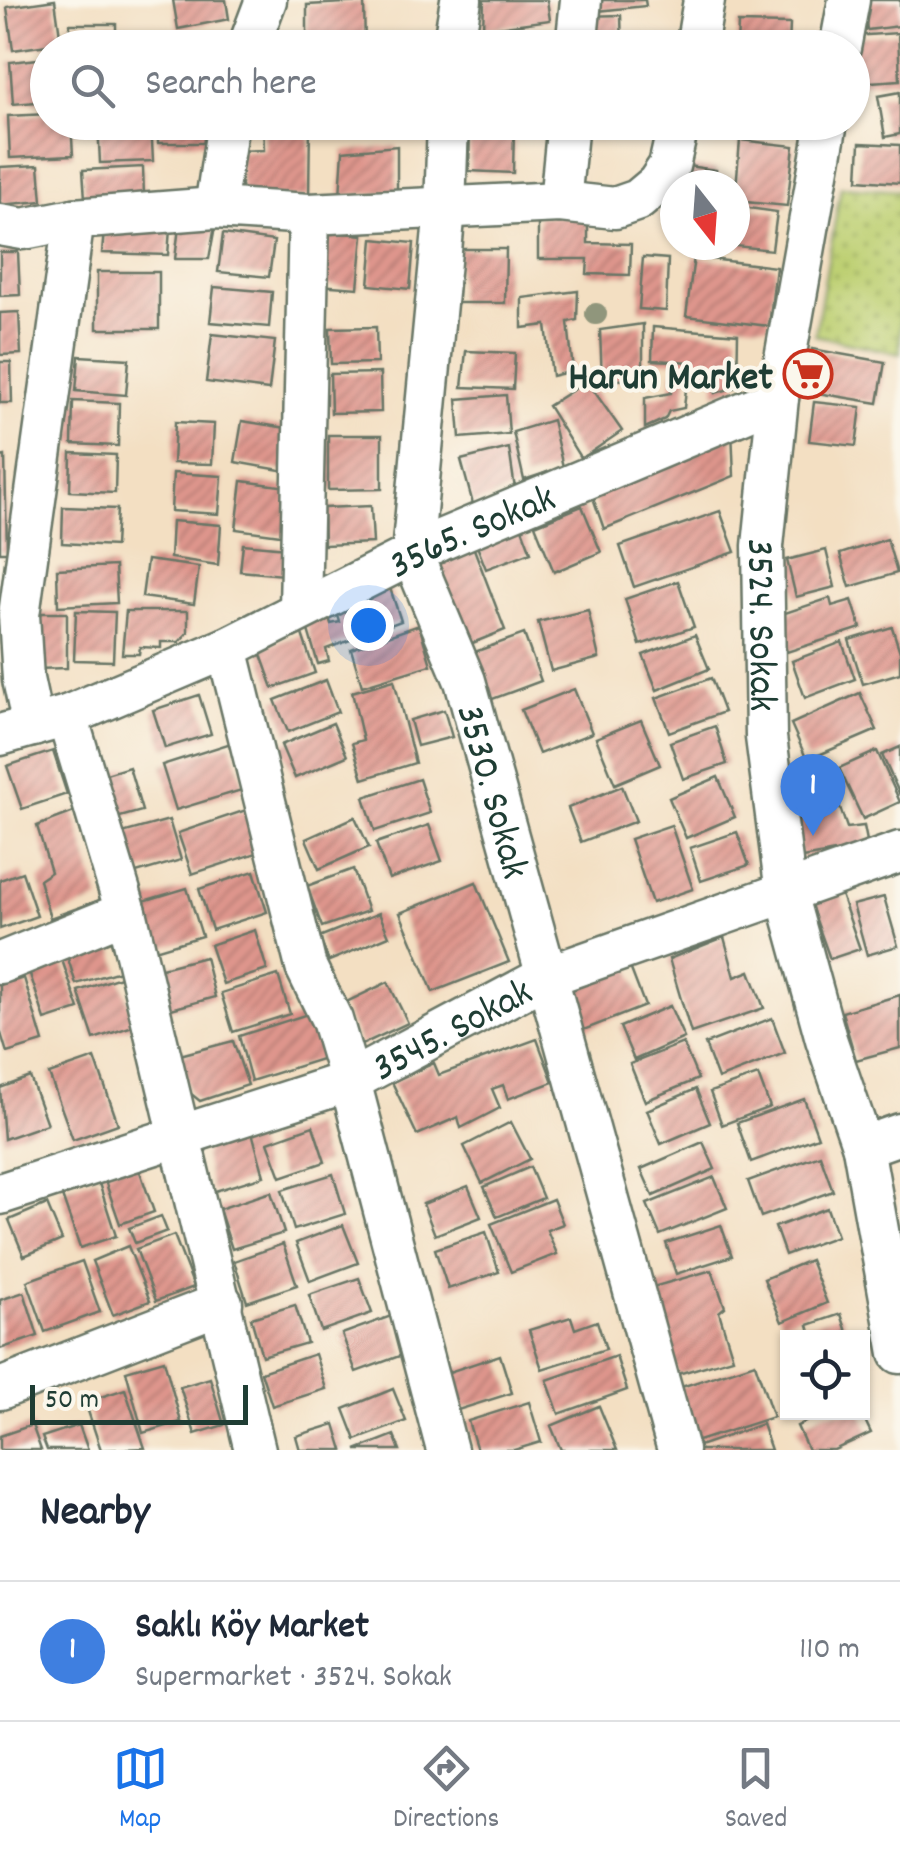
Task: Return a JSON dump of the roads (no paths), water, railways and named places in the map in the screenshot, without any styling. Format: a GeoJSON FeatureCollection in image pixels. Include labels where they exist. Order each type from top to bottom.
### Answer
{"type":"FeatureCollection","features":[{"type":"Feature","properties":{"kind":"street"},"geometry":{"type":"LineString","coordinates":[[255,30],[266,0]]}},
{"type":"Feature","properties":{"kind":"street"},"geometry":{"type":"LineString","coordinates":[[456,30],[461,0]]}},
{"type":"Feature","properties":{"kind":"street"},"geometry":{"type":"LineString","coordinates":[[578,30],[581,0]]}},
{"type":"Feature","properties":{"kind":"street"},"geometry":{"type":"LineString","coordinates":[[699,30],[704,0]]}},
{"type":"Feature","properties":{"kind":"street"},"geometry":{"type":"LineString","coordinates":[[843,30],[848,0]]}},
{"type":"Feature","properties":{"kind":"street"},"geometry":{"type":"LineString","coordinates":[[215,208],[225,140]]}},
{"type":"Feature","properties":{"kind":"street","name":"3530. Sokak"},"geometry":{"type":"LineString","coordinates":[[448,140],[446,209],[412,554],[466,682],[678,1450]]}},
{"type":"Feature","properties":{"kind":"street"},"geometry":{"type":"LineString","coordinates":[[560,202],[566,140]]}},
{"type":"Feature","properties":{"kind":"street"},"geometry":{"type":"LineString","coordinates":[[0,224],[24,229],[74,219],[215,208],[309,214],[560,202],[614,208],[638,200],[657,184],[669,166],[675,140]]}},
{"type":"Feature","properties":{"kind":"street","name":"3524. Sokak"},"geometry":{"type":"LineString","coordinates":[[824,140],[778,398],[763,546],[766,737],[786,893],[826,1040],[882,1140],[900,1353]]}},
{"type":"Feature","properties":{"kind":"street"},"geometry":{"type":"LineString","coordinates":[[300,608],[309,214]]}},
{"type":"Feature","properties":{"kind":"street"},"geometry":{"type":"LineString","coordinates":[[74,219],[19,615],[23,679],[33,725],[126,912],[255,1450]]}},
{"type":"Feature","properties":{"kind":"street","name":"3565. Sokak"},"geometry":{"type":"LineString","coordinates":[[33,725],[227,648],[412,554],[778,398]]}},
{"type":"Feature","properties":{"kind":"street"},"geometry":{"type":"LineString","coordinates":[[227,648],[306,967],[332,1020],[350,1080],[447,1450]]}},
{"type":"Feature","properties":{"kind":"street","name":"3545. Sokak"},"geometry":{"type":"LineString","coordinates":[[0,1194],[350,1080],[545,977],[900,852]]}},
{"type":"Feature","properties":{"kind":"street"},"geometry":{"type":"LineString","coordinates":[[0,962],[126,912]]}},
{"type":"Feature","properties":{"kind":"street"},"geometry":{"type":"LineString","coordinates":[[0,1389],[222,1303]]}},
{"type":"Feature","properties":{"kind":"place","name":"Harun Market"},"geometry":{"type":"Point","coordinates":[808,374]}},
{"type":"Feature","properties":{"kind":"place","name":"Saklı Köy Market"},"geometry":{"type":"Point","coordinates":[813,836]}}]}
